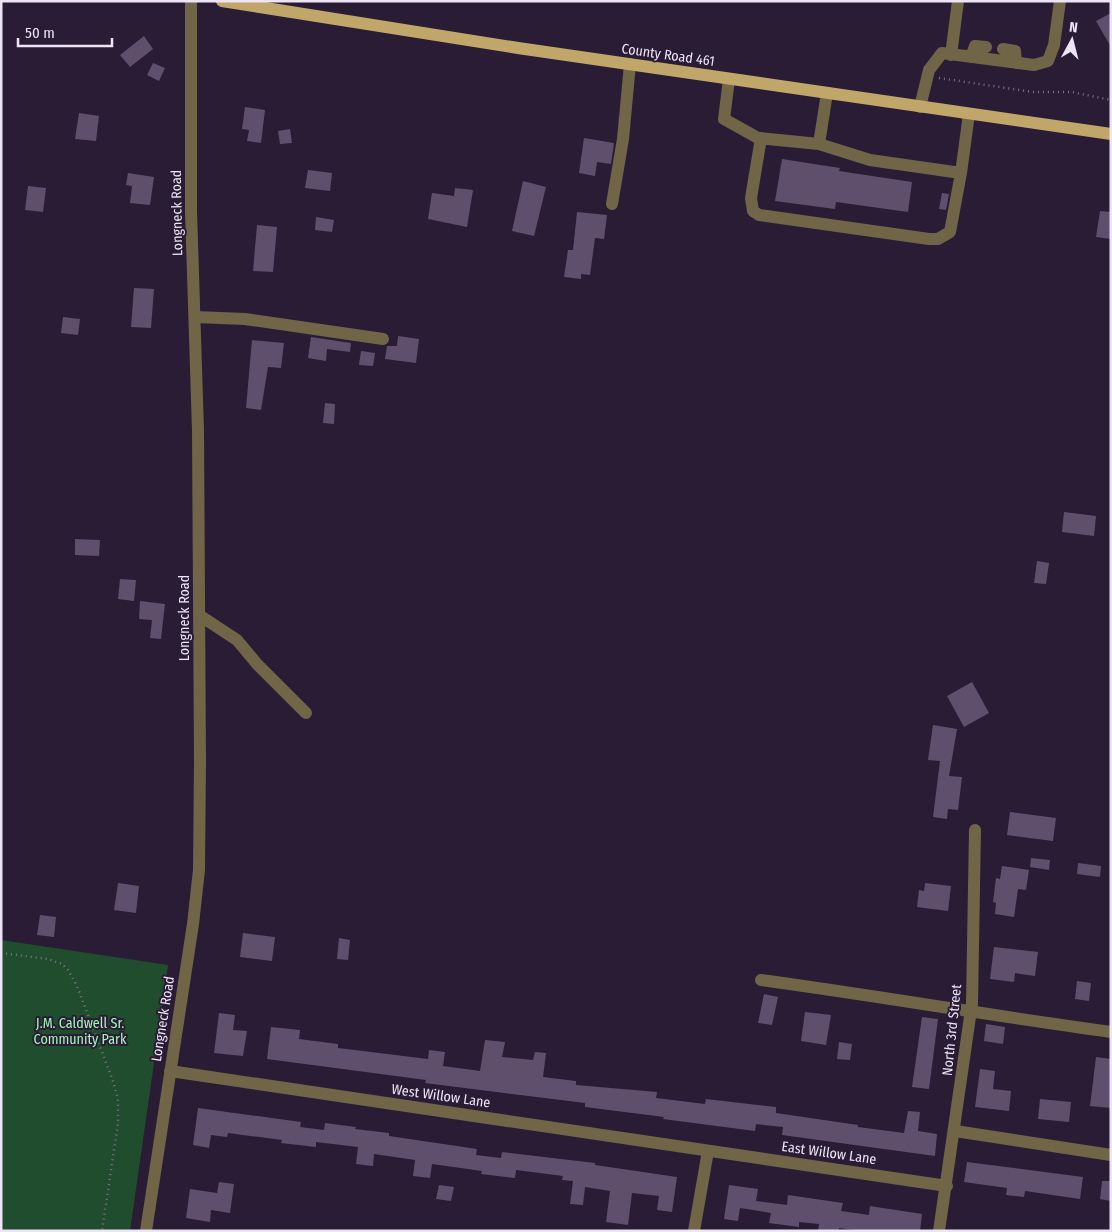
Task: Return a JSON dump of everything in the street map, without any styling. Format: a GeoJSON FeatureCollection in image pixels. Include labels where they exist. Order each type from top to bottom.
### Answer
{"type":"FeatureCollection","features":[{"type":"Feature","properties":{"kind":"main road","name":"County Road 461"},"geometry":{"type":"LineString","coordinates":[[222,1],[729,79],[1111,134]]}},
{"type":"Feature","properties":{"kind":"street","name":"Longneck Road"},"geometry":{"type":"LineString","coordinates":[[146,1231],[198,891],[200,800],[199,615],[195,317],[191,211],[191,1]]}},
{"type":"Feature","properties":{"kind":"street"},"geometry":{"type":"LineString","coordinates":[[951,54],[958,1]]}},
{"type":"Feature","properties":{"kind":"street"},"geometry":{"type":"LineString","coordinates":[[920,107],[928,70],[942,53],[1034,66],[1048,61],[1054,45],[1060,1]]}},
{"type":"Feature","properties":{"kind":"street"},"geometry":{"type":"LineString","coordinates":[[971,57],[975,46],[986,47]]}},
{"type":"Feature","properties":{"kind":"street"},"geometry":{"type":"LineString","coordinates":[[1003,49],[1015,51],[1016,63]]}},
{"type":"Feature","properties":{"kind":"street"},"geometry":{"type":"LineString","coordinates":[[612,204],[623,139],[630,64]]}},
{"type":"Feature","properties":{"kind":"street"},"geometry":{"type":"LineString","coordinates":[[729,79],[724,119],[760,138],[819,144],[870,160],[960,173]]}},
{"type":"Feature","properties":{"kind":"street"},"geometry":{"type":"LineString","coordinates":[[819,144],[827,93]]}},
{"type":"Feature","properties":{"kind":"street"},"geometry":{"type":"LineString","coordinates":[[760,138],[751,198],[753,211],[759,215],[938,239],[950,232],[952,224],[969,114]]}},
{"type":"Feature","properties":{"kind":"street"},"geometry":{"type":"LineString","coordinates":[[195,317],[246,319],[383,339]]}},
{"type":"Feature","properties":{"kind":"street"},"geometry":{"type":"LineString","coordinates":[[199,615],[237,640],[257,664],[306,713]]}},
{"type":"Feature","properties":{"kind":"street","name":"North 3rd Street"},"geometry":{"type":"LineString","coordinates":[[939,1231],[971,1013],[974,830]]}},
{"type":"Feature","properties":{"kind":"street"},"geometry":{"type":"LineString","coordinates":[[761,980],[876,996],[971,1013],[1111,1032]]}},
{"type":"Feature","properties":{"kind":"street","name":"West Willow Lane"},"geometry":{"type":"LineString","coordinates":[[170,1071],[708,1151]]}},
{"type":"Feature","properties":{"kind":"street"},"geometry":{"type":"LineString","coordinates":[[955,1131],[1111,1155]]}},
{"type":"Feature","properties":{"kind":"street"},"geometry":{"type":"LineString","coordinates":[[694,1231],[708,1151]]}},
{"type":"Feature","properties":{"kind":"street","name":"East Willow Lane"},"geometry":{"type":"LineString","coordinates":[[708,1151],[947,1186]]}},
{"type":"Feature","properties":{"kind":"path"},"geometry":{"type":"LineString","coordinates":[[927,75],[981,86],[1033,92],[1072,92],[1111,100]]}},
{"type":"Feature","properties":{"kind":"path"},"geometry":{"type":"LineString","coordinates":[[1,953],[48,959],[62,964],[68,970],[77,986],[113,1081],[118,1099],[118,1123],[102,1231]]}},
{"type":"Feature","properties":{"kind":"green space","name":"J.M. Caldwell Sr. Community Park"},"geometry":{"type":"Polygon","coordinates":[[[1,940],[168,965],[130,1231],[1,1231],[1,940]]]}},
{"type":"Feature","properties":{"kind":"building"},"geometry":{"type":"Polygon","coordinates":[[[1111,13],[1111,47],[1096,21],[1111,13]]]}},
{"type":"Feature","properties":{"kind":"building"},"geometry":{"type":"Polygon","coordinates":[[[144,36],[153,49],[130,67],[120,55],[144,36]]]}},
{"type":"Feature","properties":{"kind":"building"},"geometry":{"type":"Polygon","coordinates":[[[153,63],[165,68],[159,81],[147,75],[153,63]]]}},
{"type":"Feature","properties":{"kind":"building"},"geometry":{"type":"Polygon","coordinates":[[[245,107],[265,110],[261,143],[247,141],[249,130],[242,129],[245,107]]]}},
{"type":"Feature","properties":{"kind":"building"},"geometry":{"type":"Polygon","coordinates":[[[79,113],[99,116],[96,141],[75,139],[79,113]]]}},
{"type":"Feature","properties":{"kind":"building"},"geometry":{"type":"Polygon","coordinates":[[[290,129],[292,143],[280,144],[278,131],[290,129]]]}},
{"type":"Feature","properties":{"kind":"building"},"geometry":{"type":"Polygon","coordinates":[[[584,138],[614,143],[611,164],[597,162],[595,176],[579,173],[584,138]]]}},
{"type":"Feature","properties":{"kind":"building"},"geometry":{"type":"Polygon","coordinates":[[[782,159],[840,168],[839,171],[912,182],[908,212],[836,202],[835,209],[775,201],[782,159]]]}},
{"type":"Feature","properties":{"kind":"building"},"geometry":{"type":"Polygon","coordinates":[[[308,170],[332,173],[330,191],[305,188],[308,170]]]}},
{"type":"Feature","properties":{"kind":"building"},"geometry":{"type":"Polygon","coordinates":[[[128,173],[154,177],[150,205],[130,203],[132,186],[126,185],[128,173]]]}},
{"type":"Feature","properties":{"kind":"building"},"geometry":{"type":"Polygon","coordinates":[[[523,181],[546,187],[534,236],[512,231],[523,181]]]}},
{"type":"Feature","properties":{"kind":"building"},"geometry":{"type":"Polygon","coordinates":[[[28,186],[46,188],[43,212],[25,210],[28,186]]]}},
{"type":"Feature","properties":{"kind":"building"},"geometry":{"type":"Polygon","coordinates":[[[455,188],[473,190],[467,227],[428,219],[432,193],[454,196],[455,188]]]}},
{"type":"Feature","properties":{"kind":"building"},"geometry":{"type":"Polygon","coordinates":[[[942,193],[949,194],[946,210],[939,209],[942,193]]]}},
{"type":"Feature","properties":{"kind":"building"},"geometry":{"type":"Polygon","coordinates":[[[1100,211],[1111,212],[1111,239],[1096,237],[1100,211]]]}},
{"type":"Feature","properties":{"kind":"building"},"geometry":{"type":"Polygon","coordinates":[[[577,212],[607,215],[604,239],[595,238],[590,275],[581,274],[581,279],[564,277],[568,250],[573,250],[577,212]]]}},
{"type":"Feature","properties":{"kind":"building"},"geometry":{"type":"Polygon","coordinates":[[[316,217],[334,220],[332,232],[315,230],[316,217]]]}},
{"type":"Feature","properties":{"kind":"building"},"geometry":{"type":"Polygon","coordinates":[[[257,225],[277,227],[273,272],[253,271],[257,225]]]}},
{"type":"Feature","properties":{"kind":"building"},"geometry":{"type":"Polygon","coordinates":[[[134,288],[154,289],[151,328],[131,327],[134,288]]]}},
{"type":"Feature","properties":{"kind":"building"},"geometry":{"type":"Polygon","coordinates":[[[63,317],[80,319],[78,335],[61,333],[63,317]]]}},
{"type":"Feature","properties":{"kind":"building"},"geometry":{"type":"Polygon","coordinates":[[[398,336],[419,339],[416,363],[385,359],[387,346],[397,346],[398,336]]]}},
{"type":"Feature","properties":{"kind":"building"},"geometry":{"type":"Polygon","coordinates":[[[311,337],[351,343],[350,352],[327,349],[326,361],[308,358],[311,337]]]}},
{"type":"Feature","properties":{"kind":"building"},"geometry":{"type":"Polygon","coordinates":[[[252,340],[284,343],[281,368],[268,367],[261,410],[246,408],[252,340]]]}},
{"type":"Feature","properties":{"kind":"building"},"geometry":{"type":"Polygon","coordinates":[[[361,351],[375,353],[373,366],[359,365],[361,351]]]}},
{"type":"Feature","properties":{"kind":"building"},"geometry":{"type":"Polygon","coordinates":[[[325,403],[335,404],[334,424],[323,423],[325,403]]]}},
{"type":"Feature","properties":{"kind":"building"},"geometry":{"type":"Polygon","coordinates":[[[1064,512],[1096,516],[1094,536],[1062,532],[1064,512]]]}},
{"type":"Feature","properties":{"kind":"building"},"geometry":{"type":"Polygon","coordinates":[[[75,539],[100,540],[99,556],[75,555],[75,539]]]}},
{"type":"Feature","properties":{"kind":"building"},"geometry":{"type":"Polygon","coordinates":[[[1037,561],[1049,563],[1046,584],[1034,583],[1037,561]]]}},
{"type":"Feature","properties":{"kind":"building"},"geometry":{"type":"Polygon","coordinates":[[[120,579],[136,580],[134,601],[118,599],[120,579]]]}},
{"type":"Feature","properties":{"kind":"building"},"geometry":{"type":"Polygon","coordinates":[[[140,601],[165,604],[161,639],[150,638],[152,620],[139,619],[140,601]]]}},
{"type":"Feature","properties":{"kind":"building"},"geometry":{"type":"Polygon","coordinates":[[[972,682],[989,713],[964,727],[947,696],[972,682]]]}},
{"type":"Feature","properties":{"kind":"building"},"geometry":{"type":"Polygon","coordinates":[[[933,725],[957,729],[949,776],[962,777],[958,810],[948,809],[947,819],[933,817],[940,761],[928,760],[933,725]]]}},
{"type":"Feature","properties":{"kind":"building"},"geometry":{"type":"Polygon","coordinates":[[[1010,812],[1056,818],[1053,841],[1007,835],[1010,812]]]}},
{"type":"Feature","properties":{"kind":"building"},"geometry":{"type":"Polygon","coordinates":[[[1031,858],[1050,860],[1049,870],[1030,867],[1031,858]]]}},
{"type":"Feature","properties":{"kind":"building"},"geometry":{"type":"Polygon","coordinates":[[[1078,863],[1101,866],[1100,877],[1077,874],[1078,863]]]}},
{"type":"Feature","properties":{"kind":"building"},"geometry":{"type":"Polygon","coordinates":[[[1002,866],[1029,870],[1026,890],[1018,889],[1014,917],[995,914],[996,903],[993,902],[996,878],[1000,879],[1002,866]]]}},
{"type":"Feature","properties":{"kind":"building"},"geometry":{"type":"Polygon","coordinates":[[[118,883],[139,886],[136,913],[114,910],[118,883]]]}},
{"type":"Feature","properties":{"kind":"building"},"geometry":{"type":"Polygon","coordinates":[[[925,883],[951,886],[948,911],[917,907],[919,890],[924,891],[925,883]]]}},
{"type":"Feature","properties":{"kind":"building"},"geometry":{"type":"Polygon","coordinates":[[[40,915],[56,917],[54,937],[37,935],[40,915]]]}},
{"type":"Feature","properties":{"kind":"building"},"geometry":{"type":"Polygon","coordinates":[[[243,933],[275,937],[272,961],[240,957],[243,933]]]}},
{"type":"Feature","properties":{"kind":"building"},"geometry":{"type":"Polygon","coordinates":[[[339,938],[350,940],[348,960],[337,959],[339,938]]]}},
{"type":"Feature","properties":{"kind":"building"},"geometry":{"type":"Polygon","coordinates":[[[994,947],[1038,952],[1035,976],[1015,973],[1014,982],[990,979],[994,947]]]}},
{"type":"Feature","properties":{"kind":"building"},"geometry":{"type":"Polygon","coordinates":[[[1077,981],[1091,983],[1089,1001],[1075,999],[1077,981]]]}},
{"type":"Feature","properties":{"kind":"building"},"geometry":{"type":"Polygon","coordinates":[[[764,994],[778,997],[772,1025],[758,1023],[764,994]]]}},
{"type":"Feature","properties":{"kind":"building"},"geometry":{"type":"Polygon","coordinates":[[[805,1012],[831,1015],[826,1045],[801,1041],[805,1012]]]}},
{"type":"Feature","properties":{"kind":"building"},"geometry":{"type":"Polygon","coordinates":[[[219,1013],[235,1015],[233,1030],[247,1031],[243,1056],[214,1053],[219,1013]]]}},
{"type":"Feature","properties":{"kind":"building"},"geometry":{"type":"Polygon","coordinates":[[[922,1017],[938,1019],[929,1089],[912,1087],[922,1017]]]}},
{"type":"Feature","properties":{"kind":"building"},"geometry":{"type":"Polygon","coordinates":[[[986,1024],[1005,1027],[1003,1044],[984,1041],[986,1024]]]}},
{"type":"Feature","properties":{"kind":"building"},"geometry":{"type":"Polygon","coordinates":[[[271,1027],[300,1030],[299,1039],[338,1044],[338,1048],[428,1059],[429,1050],[445,1052],[443,1066],[480,1071],[485,1040],[505,1042],[502,1057],[533,1060],[535,1052],[546,1053],[543,1077],[576,1081],[576,1085],[657,1092],[656,1098],[705,1104],[706,1099],[776,1107],[776,1113],[858,1125],[858,1127],[904,1133],[908,1111],[920,1112],[918,1131],[937,1134],[935,1156],[782,1135],[783,1127],[756,1124],[755,1131],[663,1119],[664,1117],[585,1107],[585,1103],[425,1083],[426,1080],[267,1059],[271,1027]]]}},
{"type":"Feature","properties":{"kind":"building"},"geometry":{"type":"Polygon","coordinates":[[[839,1042],[852,1044],[850,1060],[837,1059],[839,1042]]]}},
{"type":"Feature","properties":{"kind":"building"},"geometry":{"type":"Polygon","coordinates":[[[1096,1057],[1111,1059],[1111,1108],[1090,1106],[1096,1057]]]}},
{"type":"Feature","properties":{"kind":"building"},"geometry":{"type":"Polygon","coordinates":[[[980,1069],[995,1071],[993,1089],[1011,1091],[1009,1111],[975,1107],[980,1069]]]}},
{"type":"Feature","properties":{"kind":"building"},"geometry":{"type":"Polygon","coordinates":[[[1040,1099],[1071,1102],[1069,1122],[1038,1119],[1040,1099]]]}},
{"type":"Feature","properties":{"kind":"building"},"geometry":{"type":"Polygon","coordinates":[[[198,1108],[301,1122],[300,1127],[324,1130],[325,1123],[356,1127],[355,1129],[389,1133],[389,1136],[477,1149],[476,1155],[501,1158],[502,1152],[595,1163],[595,1165],[677,1177],[672,1212],[657,1210],[659,1196],[632,1193],[628,1225],[606,1222],[610,1191],[585,1187],[583,1205],[570,1204],[573,1181],[562,1180],[563,1176],[516,1170],[515,1178],[481,1174],[482,1171],[432,1164],[430,1178],[413,1176],[415,1160],[374,1154],[373,1166],[356,1164],[358,1147],[316,1142],[316,1147],[281,1143],[282,1140],[228,1133],[227,1137],[211,1135],[209,1148],[193,1145],[198,1108]]]}},
{"type":"Feature","properties":{"kind":"building"},"geometry":{"type":"Polygon","coordinates":[[[967,1162],[1083,1177],[1080,1199],[1025,1191],[1024,1197],[1006,1195],[1007,1188],[964,1182],[967,1162]]]}},
{"type":"Feature","properties":{"kind":"building"},"geometry":{"type":"Polygon","coordinates":[[[1102,1181],[1111,1181],[1111,1201],[1100,1199],[1102,1181]]]}},
{"type":"Feature","properties":{"kind":"building"},"geometry":{"type":"Polygon","coordinates":[[[219,1182],[234,1184],[230,1213],[211,1210],[210,1222],[186,1218],[190,1189],[217,1193],[219,1182]]]}},
{"type":"Feature","properties":{"kind":"building"},"geometry":{"type":"Polygon","coordinates":[[[439,1185],[454,1187],[451,1201],[436,1199],[439,1185]]]}},
{"type":"Feature","properties":{"kind":"building"},"geometry":{"type":"Polygon","coordinates":[[[729,1185],[758,1189],[756,1201],[787,1205],[788,1195],[843,1203],[841,1211],[869,1215],[870,1206],[922,1214],[920,1231],[861,1231],[839,1228],[839,1231],[818,1231],[819,1224],[799,1222],[799,1227],[769,1223],[771,1213],[740,1208],[738,1221],[724,1219],[729,1185]]]}}]}
